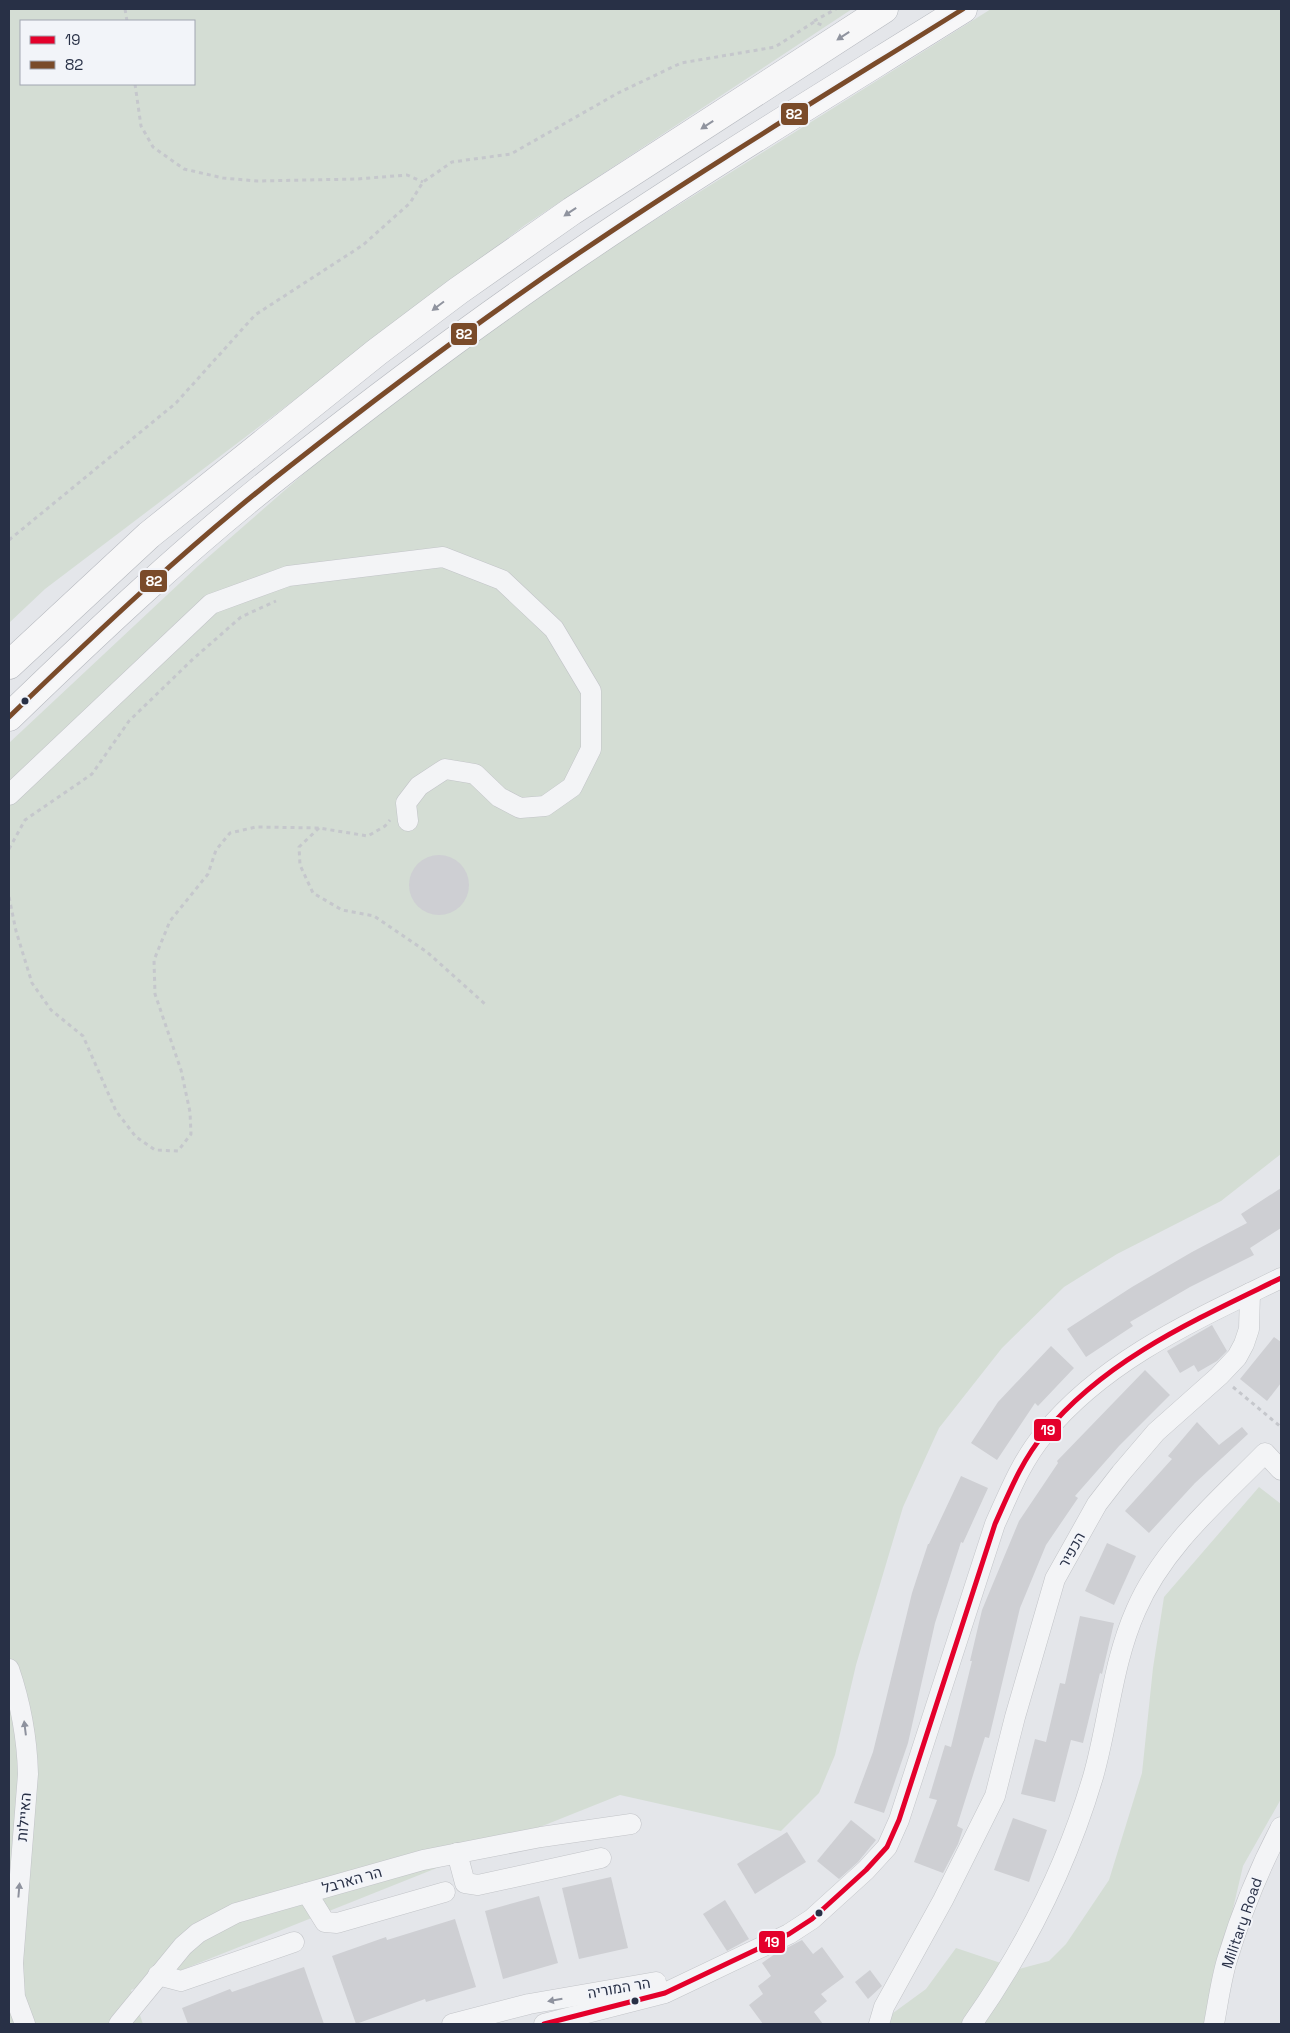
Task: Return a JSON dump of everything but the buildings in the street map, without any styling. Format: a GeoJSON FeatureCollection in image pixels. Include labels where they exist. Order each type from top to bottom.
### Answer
{"type":"FeatureCollection","features":[{"type":"Feature","properties":{"kind":"highway"},"geometry":{"type":"LineString","coordinates":[[9,665],[149,535],[369,358],[450,296],[572,211],[884,9]]}},
{"type":"Feature","properties":{"kind":"highway"},"geometry":{"type":"LineString","coordinates":[[9,717],[187,551],[288,466],[443,350],[579,253],[738,150],[963,9]]}},
{"type":"Feature","properties":{"kind":"street"},"geometry":{"type":"LineString","coordinates":[[9,795],[211,604],[288,576],[443,557],[502,580],[554,629],[591,692],[591,749],[572,787],[545,806],[520,808],[499,797],[475,774],[445,769],[419,786],[407,812]]}},
{"type":"Feature","properties":{"kind":"street"},"geometry":{"type":"LineString","coordinates":[[707,1973],[789,1934],[812,1919],[866,1870],[887,1847],[899,1820],[995,1524],[1015,1477],[1043,1435],[1074,1400],[1107,1374],[1153,1344],[1281,1278]]}},
{"type":"Feature","properties":{"kind":"street","name":"הכפיר"},"geometry":{"type":"LineString","coordinates":[[879,2024],[884,2007],[943,1900],[995,1796],[1015,1717],[1055,1579],[1097,1504],[1121,1473],[1156,1432],[1219,1376],[1237,1356],[1244,1344],[1249,1329],[1250,1293]]}},
{"type":"Feature","properties":{"kind":"street"},"geometry":{"type":"LineString","coordinates":[[972,2024],[1027,1935],[1068,1846],[1093,1777],[1119,1656],[1136,1609],[1154,1578],[1183,1536],[1265,1454],[1281,1470]]}},
{"type":"Feature","properties":{"kind":"street","name":"האיילות"},"geometry":{"type":"LineString","coordinates":[[9,1669],[19,1698],[27,1744],[28,1774],[13,1964],[15,1997],[25,2024]]}},
{"type":"Feature","properties":{"kind":"street","name":"הר הארבל"},"geometry":{"type":"LineString","coordinates":[[119,2024],[183,1946],[198,1933],[236,1913],[423,1860],[541,1837],[631,1824]]}},
{"type":"Feature","properties":{"kind":"street","name":"Military Road"},"geometry":{"type":"LineString","coordinates":[[1214,2024],[1227,1961],[1246,1903],[1265,1858],[1281,1827]]}},
{"type":"Feature","properties":{"kind":"street"},"geometry":{"type":"LineString","coordinates":[[457,1854],[464,1883],[478,1885],[601,1858]]}},
{"type":"Feature","properties":{"kind":"street"},"geometry":{"type":"LineString","coordinates":[[307,1893],[325,1922],[337,1923],[445,1892]]}},
{"type":"Feature","properties":{"kind":"street"},"geometry":{"type":"LineString","coordinates":[[158,1975],[181,1981],[294,1942]]}},
{"type":"Feature","properties":{"kind":"street","name":"הר המוריה"},"geometry":{"type":"LineString","coordinates":[[452,2024],[529,2004],[707,1973]]}},
{"type":"Feature","properties":{"kind":"street","name":"הר המוריה"},"geometry":{"type":"LineString","coordinates":[[544,2024],[666,1993],[707,1973]]}},
{"type":"Feature","properties":{"kind":"path"},"geometry":{"type":"LineString","coordinates":[[9,540],[176,403],[255,315],[363,245],[410,202],[423,182],[452,162],[511,154],[618,93],[681,63],[775,47],[836,9]]}},
{"type":"Feature","properties":{"kind":"path"},"geometry":{"type":"LineString","coordinates":[[814,22],[827,26]]}},
{"type":"Feature","properties":{"kind":"path"},"geometry":{"type":"LineString","coordinates":[[135,85],[141,126],[153,148],[184,169],[223,178],[257,181],[357,179],[406,175],[423,182]]}},
{"type":"Feature","properties":{"kind":"path"},"geometry":{"type":"LineString","coordinates":[[9,849],[25,820],[92,774],[129,721],[193,659],[241,617],[279,600]]}},
{"type":"Feature","properties":{"kind":"path"},"geometry":{"type":"LineString","coordinates":[[9,897],[16,931],[32,983],[51,1010],[83,1036],[116,1111],[136,1137],[155,1150],[178,1152],[191,1134],[190,1112],[182,1070],[155,994],[154,960],[170,921],[208,874],[216,850],[230,833],[256,827],[319,828],[368,836],[407,812]]}},
{"type":"Feature","properties":{"kind":"path"},"geometry":{"type":"LineString","coordinates":[[319,828],[299,847],[300,865],[313,893],[342,910],[374,916],[427,952],[485,1004]]}},
{"type":"Feature","properties":{"kind":"path"},"geometry":{"type":"LineString","coordinates":[[1219,1376],[1281,1427]]}},
{"type":"Feature","properties":{"kind":"shaded area"},"geometry":{"type":"Polygon","coordinates":[[[9,9],[852,9],[525,225],[45,589],[9,623],[9,9]]]}},
{"type":"Feature","properties":{"kind":"shaded area"},"geometry":{"type":"Polygon","coordinates":[[[991,9],[1281,9],[1281,1154],[1221,1201],[1117,1254],[1064,1287],[1002,1348],[939,1428],[903,1507],[856,1665],[835,1755],[819,1793],[781,1831],[620,1795],[131,1990],[143,2024],[9,2024],[9,743],[198,566],[441,354],[991,9]]]}},
{"type":"Feature","properties":{"kind":"shaded area"},"geometry":{"type":"Polygon","coordinates":[[[1259,1487],[1281,1504],[1281,1799],[1243,1866],[1206,2024],[878,2024],[926,1989],[956,1948],[1019,1969],[1049,1961],[1066,1944],[1109,1880],[1142,1773],[1153,1668],[1164,1597],[1259,1487]]]}},
{"type":"Feature","properties":{"kind":"transit line","name":"82"},"geometry":{"type":"LineString","coordinates":[[9,717],[111,620],[217,525],[325,438],[433,357],[505,304],[626,221],[963,9]]}},
{"type":"Feature","properties":{"kind":"transit line","name":"19"},"geometry":{"type":"LineString","coordinates":[[544,2024],[665,1993],[789,1934],[812,1919],[866,1870],[887,1847],[899,1820],[995,1524],[1016,1477],[1036,1444],[1068,1407],[1124,1362],[1185,1326],[1281,1278]]}}]}
